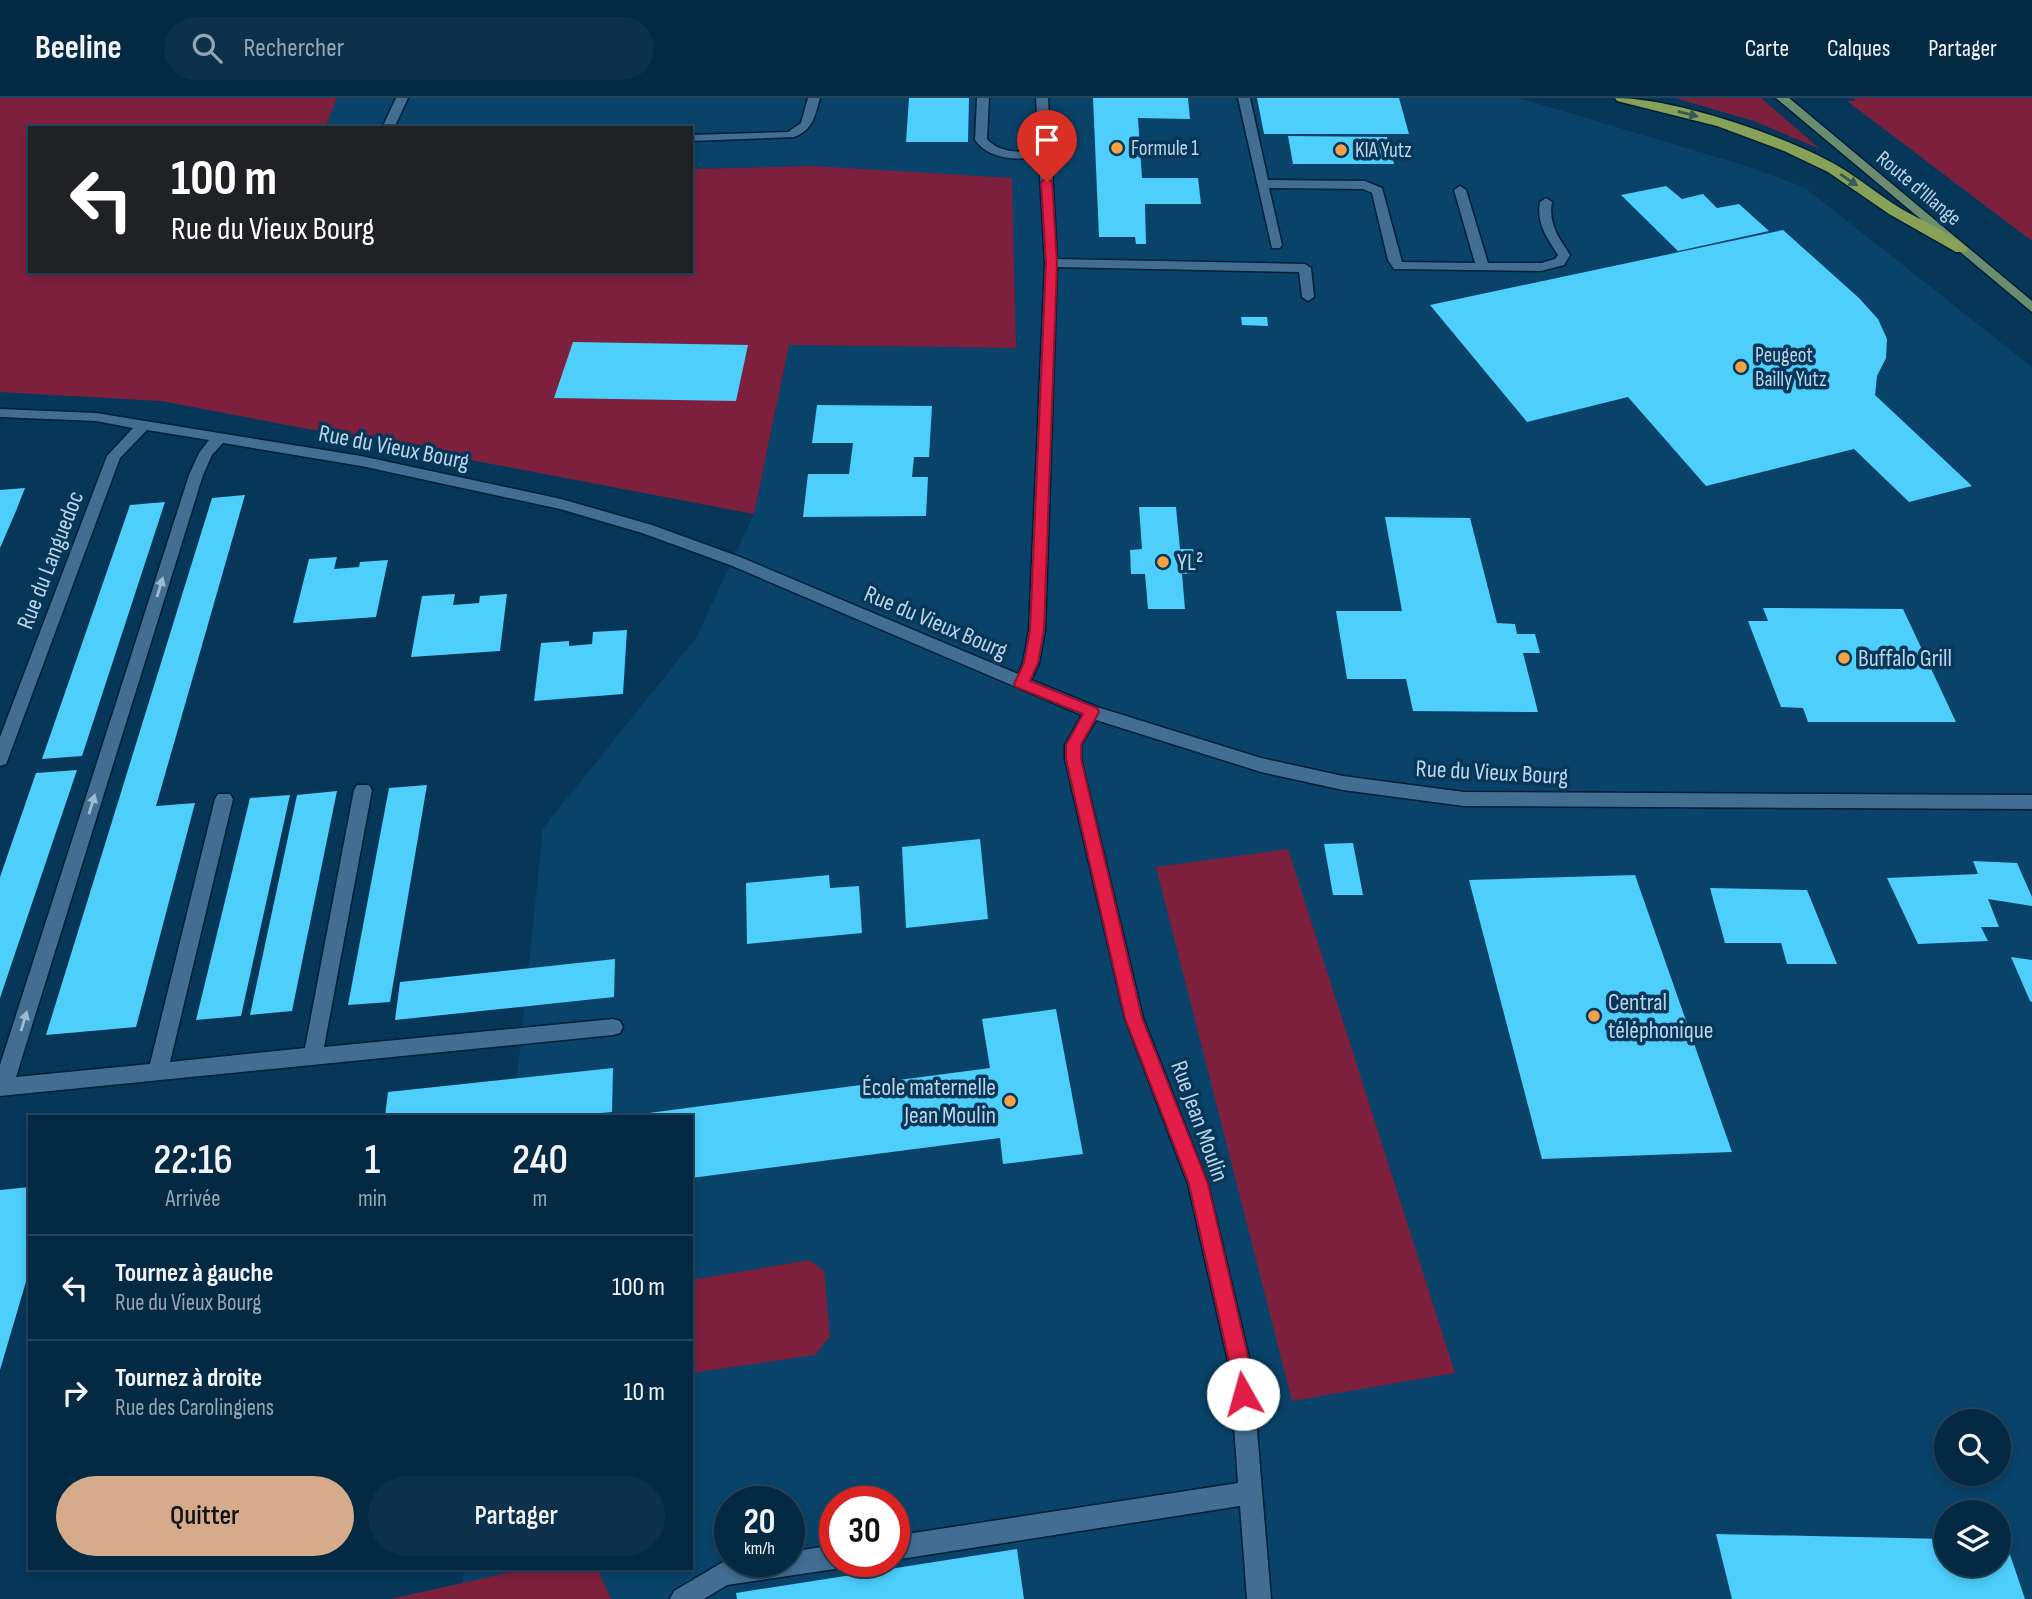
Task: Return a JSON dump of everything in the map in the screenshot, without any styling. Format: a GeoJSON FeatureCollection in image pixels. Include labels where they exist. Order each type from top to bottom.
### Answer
{"type":"FeatureCollection","features":[{"type":"Feature","properties":{"kind":"highway"},"geometry":{"type":"LineString","coordinates":[[1622,98],[1722,123],[1789,148],[1833,169],[1895,211],[1961,249]]}},
{"type":"Feature","properties":{"kind":"main road","name":"Route d'Illange"},"geometry":{"type":"LineString","coordinates":[[1782,98],[2032,308]]}},
{"type":"Feature","properties":{"kind":"street"},"geometry":{"type":"LineString","coordinates":[[388,126],[402,98]]}},
{"type":"Feature","properties":{"kind":"street"},"geometry":{"type":"LineString","coordinates":[[693,138],[790,135],[802,131],[807,125],[814,98]]}},
{"type":"Feature","properties":{"kind":"street"},"geometry":{"type":"LineString","coordinates":[[983,98],[984,144],[999,153],[1045,155]]}},
{"type":"Feature","properties":{"kind":"street"},"geometry":{"type":"LineString","coordinates":[[1021,684],[1031,663],[1037,630],[1051,263],[1042,98]]}},
{"type":"Feature","properties":{"kind":"street"},"geometry":{"type":"LineString","coordinates":[[1244,98],[1276,245]]}},
{"type":"Feature","properties":{"kind":"street"},"geometry":{"type":"LineString","coordinates":[[1263,184],[1365,185],[1378,191],[1394,260],[1398,265],[1541,267],[1560,262],[1564,256],[1546,228],[1542,215],[1546,202]]}},
{"type":"Feature","properties":{"kind":"street"},"geometry":{"type":"LineString","coordinates":[[1460,190],[1483,267]]}},
{"type":"Feature","properties":{"kind":"street"},"geometry":{"type":"LineString","coordinates":[[1051,263],[1305,268],[1308,296]]}},
{"type":"Feature","properties":{"kind":"street","name":"Rue du Vieux Bourg"},"geometry":{"type":"LineString","coordinates":[[0,413],[96,417],[374,464],[561,504],[647,529],[736,561],[1091,712],[1261,765],[1343,783],[1464,799],[2032,802]]}},
{"type":"Feature","properties":{"kind":"street","name":"Rue du Languedoc"},"geometry":{"type":"LineString","coordinates":[[0,759],[114,456],[143,426]]}},
{"type":"Feature","properties":{"kind":"street"},"geometry":{"type":"LineString","coordinates":[[219,438],[205,453],[196,475],[2,1087],[613,1027]]}},
{"type":"Feature","properties":{"kind":"street","name":"Rue Jean Moulin"},"geometry":{"type":"LineString","coordinates":[[1091,712],[1073,745],[1073,759],[1133,1018],[1198,1184],[1241,1370],[1259,1599]]}},
{"type":"Feature","properties":{"kind":"street"},"geometry":{"type":"LineString","coordinates":[[313,1056],[363,789]]}},
{"type":"Feature","properties":{"kind":"street"},"geometry":{"type":"LineString","coordinates":[[158,1071],[224,799]]}},
{"type":"Feature","properties":{"kind":"street"},"geometry":{"type":"LineString","coordinates":[[910,1546],[1251,1493]]}},
{"type":"Feature","properties":{"kind":"street"},"geometry":{"type":"LineString","coordinates":[[682,1599],[723,1574],[819,1560]]}},
{"type":"Feature","properties":{"kind":"shaded area"},"geometry":{"type":"Polygon","coordinates":[[[0,98],[337,98],[326,126],[28,126],[28,273],[693,273],[693,169],[813,166],[1012,178],[1016,348],[789,345],[754,514],[161,401],[0,392],[0,98]]]}},
{"type":"Feature","properties":{"kind":"shaded area"},"geometry":{"type":"Polygon","coordinates":[[[337,98],[1519,98],[1743,165],[1804,187],[2032,367],[2032,1599],[461,1599],[464,1570],[693,1570],[693,1115],[513,1115],[543,828],[696,638],[754,514],[789,345],[1016,348],[813,166],[693,169],[693,126],[326,126],[337,98]]]}},
{"type":"Feature","properties":{"kind":"shaded area"},"geometry":{"type":"Polygon","coordinates":[[[1675,98],[1761,98],[1820,149],[1754,121],[1675,98]]]}},
{"type":"Feature","properties":{"kind":"shaded area"},"geometry":{"type":"Polygon","coordinates":[[[1853,98],[2032,98],[2032,241],[1847,101],[1856,101],[1853,98]]]}},
{"type":"Feature","properties":{"kind":"shaded area"},"geometry":{"type":"Polygon","coordinates":[[[1288,849],[1455,1373],[1292,1401],[1156,867],[1288,849]]]}},
{"type":"Feature","properties":{"kind":"shaded area"},"geometry":{"type":"Polygon","coordinates":[[[809,1260],[824,1271],[830,1336],[815,1355],[693,1373],[693,1280],[809,1260]]]}},
{"type":"Feature","properties":{"kind":"shaded area"},"geometry":{"type":"Polygon","coordinates":[[[520,1570],[598,1570],[611,1599],[391,1599],[520,1570]]]}},
{"type":"Feature","properties":{"kind":"building"},"geometry":{"type":"Polygon","coordinates":[[[909,98],[969,98],[968,142],[906,142],[909,98]]]}},
{"type":"Feature","properties":{"kind":"building","name":"Formule 1"},"geometry":{"type":"Polygon","coordinates":[[[1093,98],[1188,98],[1190,119],[1138,118],[1142,178],[1198,178],[1201,204],[1145,204],[1146,244],[1136,244],[1135,237],[1099,237],[1093,98]]]}},
{"type":"Feature","properties":{"kind":"building"},"geometry":{"type":"Polygon","coordinates":[[[1257,98],[1399,98],[1409,134],[1264,134],[1257,98]]]}},
{"type":"Feature","properties":{"kind":"building","name":"KIA Yutz"},"geometry":{"type":"Polygon","coordinates":[[[1288,136],[1387,137],[1394,164],[1293,164],[1288,136]]]}},
{"type":"Feature","properties":{"kind":"building"},"geometry":{"type":"Polygon","coordinates":[[[1666,186],[1682,199],[1703,194],[1717,208],[1739,204],[1769,231],[1678,251],[1621,195],[1666,186]]]}},
{"type":"Feature","properties":{"kind":"building","name":"Peugeot Bailly Yutz"},"geometry":{"type":"Polygon","coordinates":[[[1783,230],[1859,298],[1878,319],[1887,339],[1886,358],[1877,376],[1875,395],[1972,486],[1909,502],[1854,449],[1706,486],[1628,397],[1527,422],[1430,305],[1783,230]]]}},
{"type":"Feature","properties":{"kind":"building"},"geometry":{"type":"Polygon","coordinates":[[[1241,317],[1267,317],[1268,326],[1242,325],[1241,317]]]}},
{"type":"Feature","properties":{"kind":"building"},"geometry":{"type":"Polygon","coordinates":[[[573,342],[748,345],[736,401],[554,398],[573,342]]]}},
{"type":"Feature","properties":{"kind":"building"},"geometry":{"type":"Polygon","coordinates":[[[817,405],[932,406],[929,457],[914,457],[912,477],[928,477],[926,516],[803,517],[808,474],[849,474],[853,443],[812,443],[817,405]]]}},
{"type":"Feature","properties":{"kind":"building"},"geometry":{"type":"Polygon","coordinates":[[[25,488],[16,511],[0,548],[0,490],[25,488]]]}},
{"type":"Feature","properties":{"kind":"building"},"geometry":{"type":"Polygon","coordinates":[[[245,495],[156,806],[195,803],[136,1027],[46,1035],[212,498],[245,495]]]}},
{"type":"Feature","properties":{"kind":"building"},"geometry":{"type":"Polygon","coordinates":[[[165,502],[82,756],[42,759],[130,505],[165,502]]]}},
{"type":"Feature","properties":{"kind":"building","name":"YL²"},"geometry":{"type":"Polygon","coordinates":[[[1139,507],[1176,507],[1180,549],[1193,549],[1196,573],[1182,574],[1185,609],[1148,609],[1145,574],[1131,574],[1130,550],[1142,549],[1139,507]]]}},
{"type":"Feature","properties":{"kind":"building"},"geometry":{"type":"Polygon","coordinates":[[[1385,517],[1470,518],[1497,623],[1515,624],[1517,634],[1535,634],[1540,653],[1523,653],[1538,712],[1413,711],[1406,679],[1347,679],[1336,611],[1402,611],[1385,517]]]}},
{"type":"Feature","properties":{"kind":"building"},"geometry":{"type":"Polygon","coordinates":[[[337,557],[334,569],[359,567],[360,562],[388,560],[376,617],[293,623],[309,559],[337,557]]]}},
{"type":"Feature","properties":{"kind":"building"},"geometry":{"type":"Polygon","coordinates":[[[455,594],[453,605],[479,603],[480,596],[507,594],[500,651],[411,657],[422,596],[455,594]]]}},
{"type":"Feature","properties":{"kind":"building","name":"Buffalo Grill"},"geometry":{"type":"Polygon","coordinates":[[[1763,608],[1903,609],[1956,722],[1808,722],[1803,708],[1781,707],[1748,621],[1768,621],[1763,608]]]}},
{"type":"Feature","properties":{"kind":"building"},"geometry":{"type":"Polygon","coordinates":[[[627,630],[623,694],[534,701],[541,643],[569,641],[569,646],[592,644],[593,632],[627,630]]]}},
{"type":"Feature","properties":{"kind":"building"},"geometry":{"type":"Polygon","coordinates":[[[77,770],[0,998],[0,877],[36,773],[77,770]]]}},
{"type":"Feature","properties":{"kind":"building"},"geometry":{"type":"Polygon","coordinates":[[[427,785],[390,1002],[348,1005],[389,788],[427,785]]]}},
{"type":"Feature","properties":{"kind":"building"},"geometry":{"type":"Polygon","coordinates":[[[337,791],[292,1011],[250,1015],[297,795],[337,791]]]}},
{"type":"Feature","properties":{"kind":"building"},"geometry":{"type":"Polygon","coordinates":[[[290,795],[241,1016],[196,1020],[250,798],[290,795]]]}},
{"type":"Feature","properties":{"kind":"building"},"geometry":{"type":"Polygon","coordinates":[[[980,839],[988,919],[906,928],[902,847],[980,839]]]}},
{"type":"Feature","properties":{"kind":"building"},"geometry":{"type":"Polygon","coordinates":[[[1353,843],[1363,895],[1333,895],[1324,844],[1353,843]]]}},
{"type":"Feature","properties":{"kind":"building"},"geometry":{"type":"Polygon","coordinates":[[[1973,861],[2017,863],[2032,897],[2032,906],[1988,899],[1999,927],[1981,927],[1988,941],[1918,944],[1887,878],[1978,874],[1973,861]]]}},
{"type":"Feature","properties":{"kind":"building"},"geometry":{"type":"Polygon","coordinates":[[[829,875],[830,888],[859,886],[862,933],[747,944],[746,883],[829,875]]]}},
{"type":"Feature","properties":{"kind":"building","name":"Central téléphonique"},"geometry":{"type":"Polygon","coordinates":[[[1635,875],[1732,1152],[1542,1159],[1469,880],[1635,875]]]}},
{"type":"Feature","properties":{"kind":"building"},"geometry":{"type":"Polygon","coordinates":[[[1710,888],[1807,890],[1837,964],[1787,964],[1781,943],[1725,943],[1710,888]]]}},
{"type":"Feature","properties":{"kind":"building"},"geometry":{"type":"Polygon","coordinates":[[[2011,957],[2032,960],[2032,1002],[2030,1001],[2011,957]]]}},
{"type":"Feature","properties":{"kind":"building"},"geometry":{"type":"Polygon","coordinates":[[[615,959],[614,997],[395,1020],[400,982],[615,959]]]}},
{"type":"Feature","properties":{"kind":"building"},"geometry":{"type":"Polygon","coordinates":[[[1056,1009],[1083,1154],[1003,1164],[1000,1138],[693,1178],[693,1115],[634,1115],[990,1068],[982,1019],[1056,1009]]]}},
{"type":"Feature","properties":{"kind":"building"},"geometry":{"type":"Polygon","coordinates":[[[613,1068],[612,1112],[580,1115],[385,1115],[388,1092],[613,1068]]]}},
{"type":"Feature","properties":{"kind":"building"},"geometry":{"type":"Polygon","coordinates":[[[28,1187],[28,1275],[0,1370],[0,1190],[28,1187]]]}},
{"type":"Feature","properties":{"kind":"building"},"geometry":{"type":"Polygon","coordinates":[[[1716,1534],[1934,1539],[1934,1577],[2011,1577],[2011,1558],[2025,1599],[1732,1599],[1716,1534]]]}},
{"type":"Feature","properties":{"kind":"building"},"geometry":{"type":"Polygon","coordinates":[[[1017,1549],[1024,1599],[737,1599],[736,1593],[838,1577],[910,1577],[910,1566],[1017,1549]]]}},
{"type":"Feature","properties":{"kind":"place","name":"Formule 1"},"geometry":{"type":"Point","coordinates":[1117,148]}},
{"type":"Feature","properties":{"kind":"place","name":"KIA Yutz"},"geometry":{"type":"Point","coordinates":[1341,150]}},
{"type":"Feature","properties":{"kind":"place","name":"Peugeot Bailly Yutz"},"geometry":{"type":"Point","coordinates":[1741,367]}},
{"type":"Feature","properties":{"kind":"place","name":"YL²"},"geometry":{"type":"Point","coordinates":[1163,562]}},
{"type":"Feature","properties":{"kind":"place","name":"Buffalo Grill"},"geometry":{"type":"Point","coordinates":[1844,658]}},
{"type":"Feature","properties":{"kind":"place","name":"Central téléphonique"},"geometry":{"type":"Point","coordinates":[1594,1016]}},
{"type":"Feature","properties":{"kind":"place","name":"École maternelle Jean Moulin"},"geometry":{"type":"Point","coordinates":[1010,1101]}},
{"type":"Feature","properties":{"kind":"route"},"geometry":{"type":"LineString","coordinates":[[1047,182],[1051,263],[1037,630],[1031,663],[1021,684],[1091,712],[1073,745],[1073,759],[1133,1018],[1198,1184],[1241,1370],[1243,1394]]}}]}
